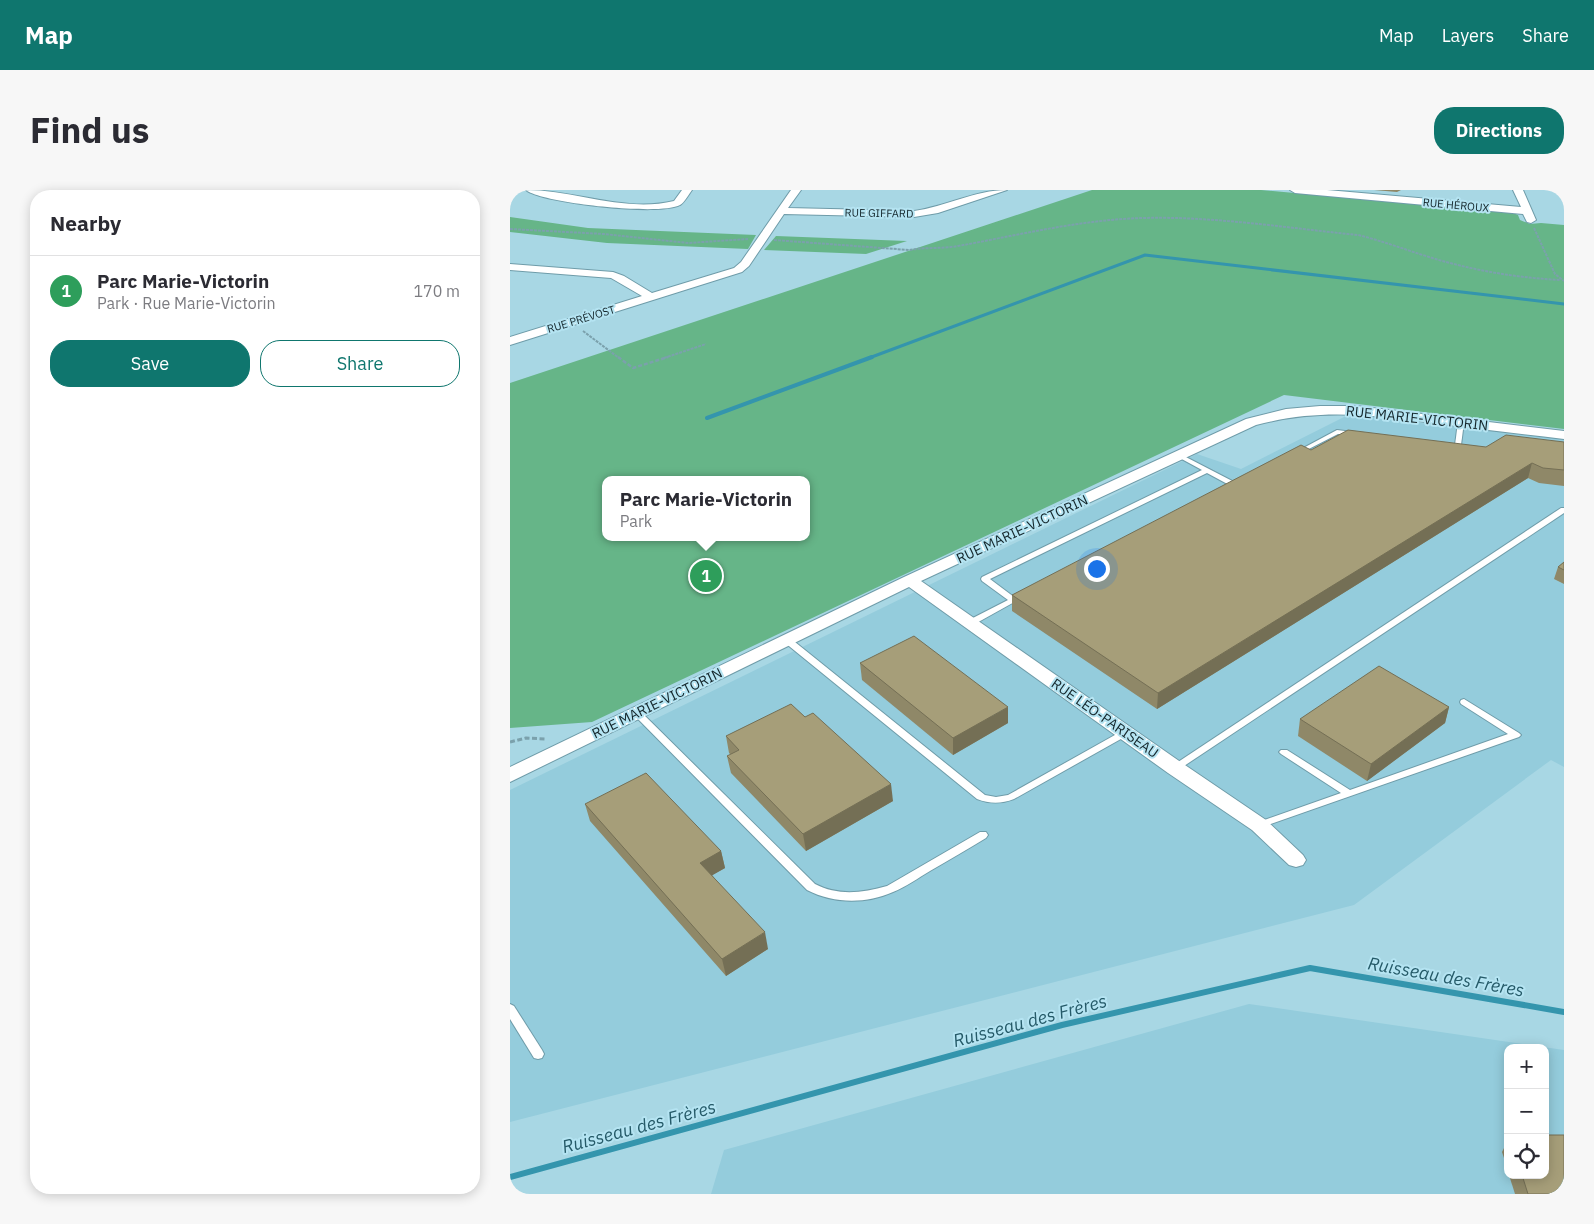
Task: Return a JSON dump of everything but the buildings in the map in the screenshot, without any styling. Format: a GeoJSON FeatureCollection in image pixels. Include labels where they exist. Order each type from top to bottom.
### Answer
{"type":"FeatureCollection","features":[{"type":"Feature","properties":{"kind":"street"},"geometry":{"type":"LineString","coordinates":[[531,190],[581,200],[657,208],[676,204],[687,190]]}},
{"type":"Feature","properties":{"kind":"street","name":"RUE PRÉVOST"},"geometry":{"type":"LineString","coordinates":[[510,341],[738,270],[745,264],[796,190]]}},
{"type":"Feature","properties":{"kind":"street","name":"RUE GIFFARD"},"geometry":{"type":"LineString","coordinates":[[782,210],[914,214],[935,211],[1002,190]]}},
{"type":"Feature","properties":{"kind":"street","name":"RUE HÉROUX"},"geometry":{"type":"LineString","coordinates":[[1295,190],[1529,216]]}},
{"type":"Feature","properties":{"kind":"street"},"geometry":{"type":"LineString","coordinates":[[1518,190],[1529,216]]}},
{"type":"Feature","properties":{"kind":"street"},"geometry":{"type":"LineString","coordinates":[[510,267],[613,275],[651,297]]}},
{"type":"Feature","properties":{"kind":"street","name":"RUE MARIE-VICTORIN"},"geometry":{"type":"LineString","coordinates":[[510,775],[910,580],[1251,422],[1286,413],[1320,410],[1356,410],[1564,434]]}},
{"type":"Feature","properties":{"kind":"street","name":"RUE LÉO-PARISEAU"},"geometry":{"type":"LineString","coordinates":[[910,580],[1125,733],[1259,825],[1296,860]]}},
{"type":"Feature","properties":{"kind":"lane"},"geometry":{"type":"LineString","coordinates":[[1449,444],[1462,446],[1461,422]]}},
{"type":"Feature","properties":{"kind":"lane"},"geometry":{"type":"LineString","coordinates":[[1287,458],[1337,432],[1365,435]]}},
{"type":"Feature","properties":{"kind":"lane"},"geometry":{"type":"LineString","coordinates":[[1180,456],[1236,484]]}},
{"type":"Feature","properties":{"kind":"lane"},"geometry":{"type":"LineString","coordinates":[[1013,600],[985,579],[1207,470]]}},
{"type":"Feature","properties":{"kind":"lane"},"geometry":{"type":"LineString","coordinates":[[1227,489],[1244,480]]}},
{"type":"Feature","properties":{"kind":"lane"},"geometry":{"type":"LineString","coordinates":[[1175,768],[1564,510]]}},
{"type":"Feature","properties":{"kind":"lane"},"geometry":{"type":"LineString","coordinates":[[970,622],[1030,591]]}},
{"type":"Feature","properties":{"kind":"lane"},"geometry":{"type":"LineString","coordinates":[[787,640],[980,797],[988,800],[1000,800],[1011,797],[1125,733]]}},
{"type":"Feature","properties":{"kind":"lane"},"geometry":{"type":"LineString","coordinates":[[1259,825],[1516,735],[1464,702]]}},
{"type":"Feature","properties":{"kind":"lane"},"geometry":{"type":"LineString","coordinates":[[636,713],[810,887],[820,893],[854,896],[875,894],[890,889],[983,835]]}},
{"type":"Feature","properties":{"kind":"lane"},"geometry":{"type":"LineString","coordinates":[[1284,752],[1348,793]]}},
{"type":"Feature","properties":{"kind":"lane"},"geometry":{"type":"LineString","coordinates":[[510,1009],[538,1054]]}},
{"type":"Feature","properties":{"kind":"path"},"geometry":{"type":"LineString","coordinates":[[1529,216],[1554,274],[1560,280]]}},
{"type":"Feature","properties":{"kind":"path"},"geometry":{"type":"LineString","coordinates":[[510,229],[604,234],[688,243],[763,239],[909,250],[955,247],[1082,222],[1178,218],[1358,235],[1378,239],[1453,264],[1534,279],[1564,281]]}},
{"type":"Feature","properties":{"kind":"path"},"geometry":{"type":"LineString","coordinates":[[570,322],[633,368],[706,344]]}},
{"type":"Feature","properties":{"kind":"shaded area"},"geometry":{"type":"Polygon","coordinates":[[[1348,415],[1564,439],[1564,767],[1551,760],[1354,905],[510,1122],[510,790],[1197,454],[1241,469],[1348,415]]]}},
{"type":"Feature","properties":{"kind":"shaded area"},"geometry":{"type":"Polygon","coordinates":[[[1249,1004],[1523,1044],[1504,1044],[1504,1179],[1549,1179],[1549,1048],[1564,1050],[1564,1194],[711,1194],[724,1150],[1249,1004]]]}},
{"type":"Feature","properties":{"kind":"green space"},"geometry":{"type":"Polygon","coordinates":[[[1092,190],[1261,190],[1513,213],[1518,215],[1520,220],[1530,224],[1564,225],[1564,429],[1284,395],[592,722],[510,728],[510,383],[1092,190]]]}},
{"type":"Feature","properties":{"kind":"green space"},"geometry":{"type":"Polygon","coordinates":[[[510,217],[588,228],[756,235],[748,249],[607,243],[510,232],[510,217]]]}},
{"type":"Feature","properties":{"kind":"green space"},"geometry":{"type":"Polygon","coordinates":[[[776,236],[907,241],[866,254],[764,250],[776,236]]]}},
{"type":"Feature","properties":{"kind":"waterway"},"geometry":{"type":"LineString","coordinates":[[869,358],[1145,255],[1564,304]]}},
{"type":"Feature","properties":{"kind":"waterway"},"geometry":{"type":"LineString","coordinates":[[707,418],[872,357]]}},
{"type":"Feature","properties":{"kind":"waterway","name":"Ruisseau des Frères"},"geometry":{"type":"LineString","coordinates":[[510,1177],[1062,1025],[1310,968],[1564,1012]]}},
{"type":"Feature","properties":{"kind":"place","name":"Parc Marie-Victorin"},"geometry":{"type":"Point","coordinates":[706,576]}}]}
